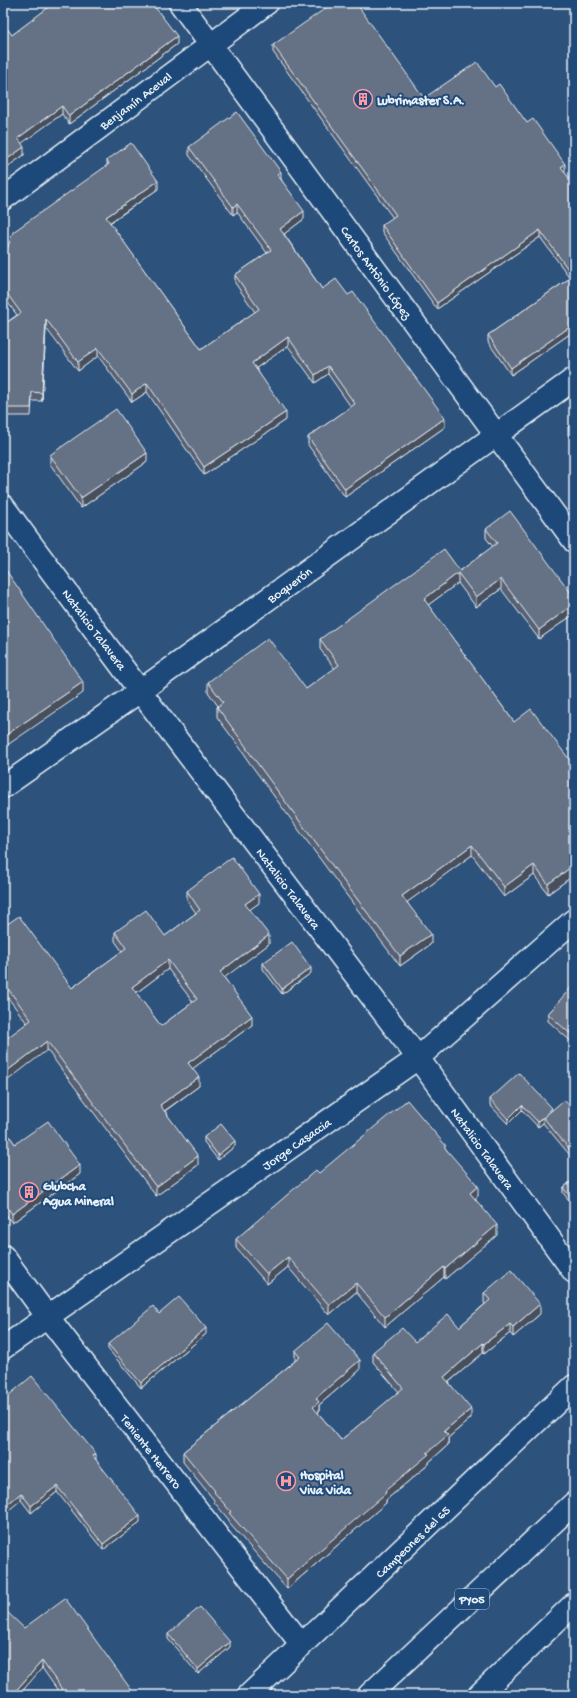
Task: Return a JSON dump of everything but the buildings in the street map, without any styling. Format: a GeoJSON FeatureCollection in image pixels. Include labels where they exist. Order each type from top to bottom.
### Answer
{"type":"FeatureCollection","features":[{"type":"Feature","properties":{"kind":"main road","name":"Carlos Antônio López"},"geometry":{"type":"LineString","coordinates":[[180,3],[574,541]]}},
{"type":"Feature","properties":{"kind":"main road","name":"Benjamín Aceval"},"geometry":{"type":"LineString","coordinates":[[3,199],[267,3]]}},
{"type":"Feature","properties":{"kind":"main road","name":"Boquerón"},"geometry":{"type":"LineString","coordinates":[[3,787],[140,691],[574,379]]}},
{"type":"Feature","properties":{"kind":"main road","name":"Natalicio Talavera"},"geometry":{"type":"LineString","coordinates":[[3,506],[140,691],[418,1058],[574,1272]]}},
{"type":"Feature","properties":{"kind":"main road","name":"Jorge Casaccia"},"geometry":{"type":"LineString","coordinates":[[3,1348],[418,1058],[574,920]]}},
{"type":"Feature","properties":{"kind":"main road","name":"Teniente Herrero"},"geometry":{"type":"LineString","coordinates":[[3,1256],[47,1316],[302,1645]]}},
{"type":"Feature","properties":{"kind":"main road","name":"Campeones del 65"},"geometry":{"type":"LineString","coordinates":[[250,1695],[574,1386]]}},
{"type":"Feature","properties":{"kind":"main road","name":"PY05"},"geometry":{"type":"LineString","coordinates":[[369,1695],[574,1503]]}},
{"type":"Feature","properties":{"kind":"main road"},"geometry":{"type":"LineString","coordinates":[[479,1695],[574,1604]]}},
{"type":"Feature","properties":{"kind":"place","name":"Lubrimaster S.A."},"geometry":{"type":"Point","coordinates":[363,99]}},
{"type":"Feature","properties":{"kind":"place","name":"Glubcha Agua Mineral"},"geometry":{"type":"Point","coordinates":[29,1192]}},
{"type":"Feature","properties":{"kind":"place","name":"Hospital Viva Vida"},"geometry":{"type":"Point","coordinates":[286,1481]}}]}
